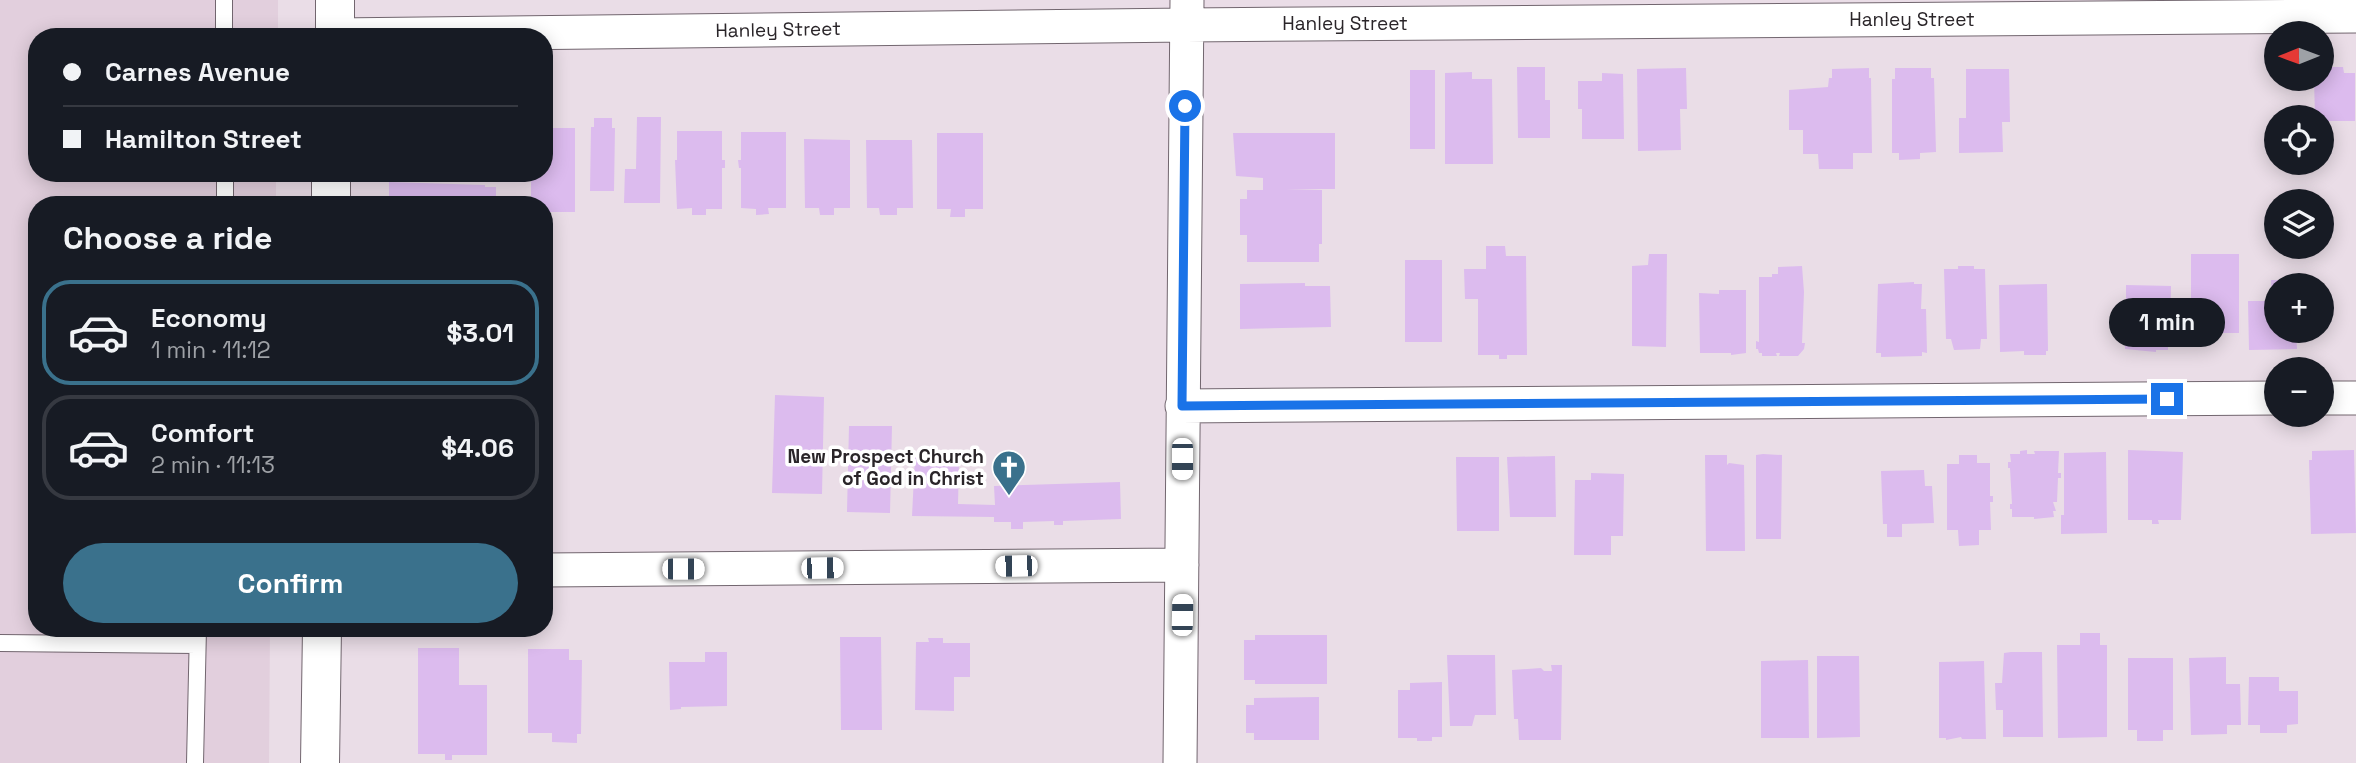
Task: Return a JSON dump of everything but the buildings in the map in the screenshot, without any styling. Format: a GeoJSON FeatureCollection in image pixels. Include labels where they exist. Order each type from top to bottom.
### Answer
{"type":"FeatureCollection","features":[{"type":"Feature","properties":{"kind":"street","name":"Hanley Street"},"geometry":{"type":"LineString","coordinates":[[335,24],[1187,12],[2356,16]]}},
{"type":"Feature","properties":{"kind":"street"},"geometry":{"type":"LineString","coordinates":[[1180,763],[1187,12]]}},
{"type":"Feature","properties":{"kind":"street"},"geometry":{"type":"LineString","coordinates":[[1182,406],[2264,398]]}},
{"type":"Feature","properties":{"kind":"street"},"geometry":{"type":"LineString","coordinates":[[2334,398],[2356,398]]}},
{"type":"Feature","properties":{"kind":"street"},"geometry":{"type":"LineString","coordinates":[[553,570],[1182,565]]}},
{"type":"Feature","properties":{"kind":"street"},"geometry":{"type":"LineString","coordinates":[[320,763],[321,637]]}},
{"type":"Feature","properties":{"kind":"lane"},"geometry":{"type":"LineString","coordinates":[[224,0],[224,28]]}},
{"type":"Feature","properties":{"kind":"lane"},"geometry":{"type":"LineString","coordinates":[[195,763],[197,637]]}},
{"type":"Feature","properties":{"kind":"lane"},"geometry":{"type":"LineString","coordinates":[[0,643],[197,645]]}},
{"type":"Feature","properties":{"kind":"shaded area"},"geometry":{"type":"Polygon","coordinates":[[[0,0],[278,0],[278,28],[28,28],[28,182],[276,182],[276,196],[28,196],[28,637],[270,637],[269,763],[0,763],[0,0]]]}},
{"type":"Feature","properties":{"kind":"place","name":"New Prospect Church of God in Christ"},"geometry":{"type":"Point","coordinates":[1009,497]}},
{"type":"Feature","properties":{"kind":"route"},"geometry":{"type":"LineString","coordinates":[[1185,106],[1182,406],[2167,399]]}}]}
